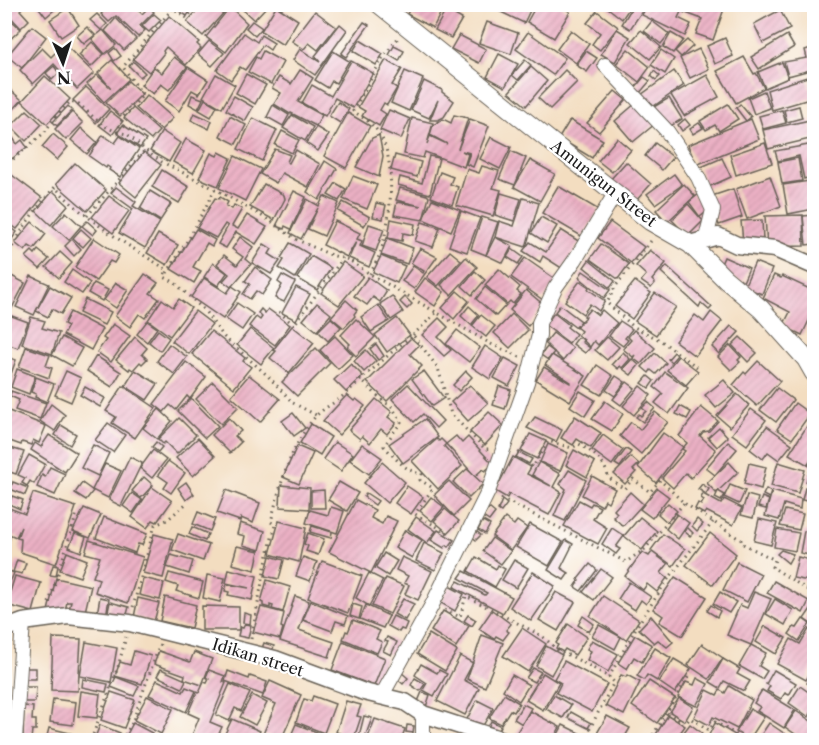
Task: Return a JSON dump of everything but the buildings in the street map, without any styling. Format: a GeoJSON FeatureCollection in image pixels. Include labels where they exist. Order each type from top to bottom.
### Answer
{"type":"FeatureCollection","features":[{"type":"Feature","properties":{"kind":"main road","name":"Amunigun Street"},"geometry":{"type":"LineString","coordinates":[[380,4],[408,29],[615,194],[661,227],[698,241],[724,279],[761,309],[806,359],[814,373]]}},
{"type":"Feature","properties":{"kind":"street"},"geometry":{"type":"LineString","coordinates":[[605,65],[667,131],[698,177],[713,210],[698,241]]}},
{"type":"Feature","properties":{"kind":"street"},"geometry":{"type":"LineString","coordinates":[[381,697],[432,605],[488,492],[533,358],[539,335],[539,323],[555,288],[615,194]]}},
{"type":"Feature","properties":{"kind":"street"},"geometry":{"type":"LineString","coordinates":[[698,241],[718,236],[737,245],[776,249],[814,266]]}},
{"type":"Feature","properties":{"kind":"street","name":"Idikan street"},"geometry":{"type":"LineString","coordinates":[[4,629],[23,622],[68,616],[130,623],[275,659],[381,697],[405,702],[423,714],[503,741]]}},
{"type":"Feature","properties":{"kind":"street"},"geometry":{"type":"LineString","coordinates":[[15,741],[23,622]]}},
{"type":"Feature","properties":{"kind":"street"},"geometry":{"type":"LineString","coordinates":[[423,714],[423,741]]}},
{"type":"Feature","properties":{"kind":"path"},"geometry":{"type":"LineString","coordinates":[[117,132],[123,117],[143,95],[123,68],[173,8],[187,18],[197,4]]}},
{"type":"Feature","properties":{"kind":"path"},"geometry":{"type":"LineString","coordinates":[[370,274],[380,254],[385,235],[389,206],[388,151],[374,127],[352,111],[382,59],[401,34],[408,29]]}},
{"type":"Feature","properties":{"kind":"path"},"geometry":{"type":"LineString","coordinates":[[4,167],[44,133],[55,117],[71,101],[79,104],[102,125],[127,134],[144,150],[162,162],[216,189],[272,222],[295,239],[342,258],[491,344],[518,356],[533,358]]}},
{"type":"Feature","properties":{"kind":"path"},"geometry":{"type":"LineString","coordinates":[[87,216],[144,150]]}},
{"type":"Feature","properties":{"kind":"path"},"geometry":{"type":"LineString","coordinates":[[4,262],[19,232],[55,187],[69,202],[114,237],[166,269],[164,278]]}},
{"type":"Feature","properties":{"kind":"path"},"geometry":{"type":"LineString","coordinates":[[164,278],[216,189]]}},
{"type":"Feature","properties":{"kind":"path"},"geometry":{"type":"LineString","coordinates":[[661,227],[615,287],[607,303],[634,327],[660,340],[697,367]]}},
{"type":"Feature","properties":{"kind":"path"},"geometry":{"type":"LineString","coordinates":[[279,312],[294,325],[342,258]]}},
{"type":"Feature","properties":{"kind":"path"},"geometry":{"type":"LineString","coordinates":[[164,278],[174,282],[204,310],[224,337],[268,376],[293,403],[316,416]]}},
{"type":"Feature","properties":{"kind":"path"},"geometry":{"type":"LineString","coordinates":[[249,653],[275,525],[271,522],[281,480],[297,444],[316,416],[344,395],[436,312]]}},
{"type":"Feature","properties":{"kind":"path"},"geometry":{"type":"LineString","coordinates":[[413,335],[438,368],[451,414],[485,449],[503,451],[533,467],[548,441],[572,448],[579,444],[590,450],[607,470],[608,477],[624,489],[633,479],[650,492],[660,480],[684,503],[741,540],[741,543],[775,560],[772,567],[814,594]]}},
{"type":"Feature","properties":{"kind":"path"},"geometry":{"type":"LineString","coordinates":[[360,379],[385,403],[391,405],[401,422],[384,446],[404,467],[414,473],[422,474],[420,480],[432,488],[415,514],[450,535],[465,539]]}},
{"type":"Feature","properties":{"kind":"path"},"geometry":{"type":"LineString","coordinates":[[488,492],[626,562],[645,549],[684,503]]}},
{"type":"Feature","properties":{"kind":"path"},"geometry":{"type":"LineString","coordinates":[[92,741],[118,667],[136,590],[155,525],[167,520],[187,503]]}},
{"type":"Feature","properties":{"kind":"path"},"geometry":{"type":"LineString","coordinates":[[44,619],[77,513]]}},
{"type":"Feature","properties":{"kind":"path"},"geometry":{"type":"LineString","coordinates":[[609,677],[637,626],[666,582],[713,522]]}},
{"type":"Feature","properties":{"kind":"path"},"geometry":{"type":"LineString","coordinates":[[432,605],[460,617],[466,596],[542,636],[560,652],[572,656],[609,677],[614,682],[584,741]]}},
{"type":"Feature","properties":{"kind":"path"},"geometry":{"type":"LineString","coordinates":[[122,741],[132,723],[164,631]]}},
{"type":"Feature","properties":{"kind":"path"},"geometry":{"type":"LineString","coordinates":[[650,741],[690,674]]}},
{"type":"Feature","properties":{"kind":"path"},"geometry":{"type":"LineString","coordinates":[[667,712],[686,723],[690,718],[709,730],[714,722],[745,741]]}},
{"type":"Feature","properties":{"kind":"path"},"geometry":{"type":"LineString","coordinates":[[754,741],[757,738],[760,741]]}}]}
